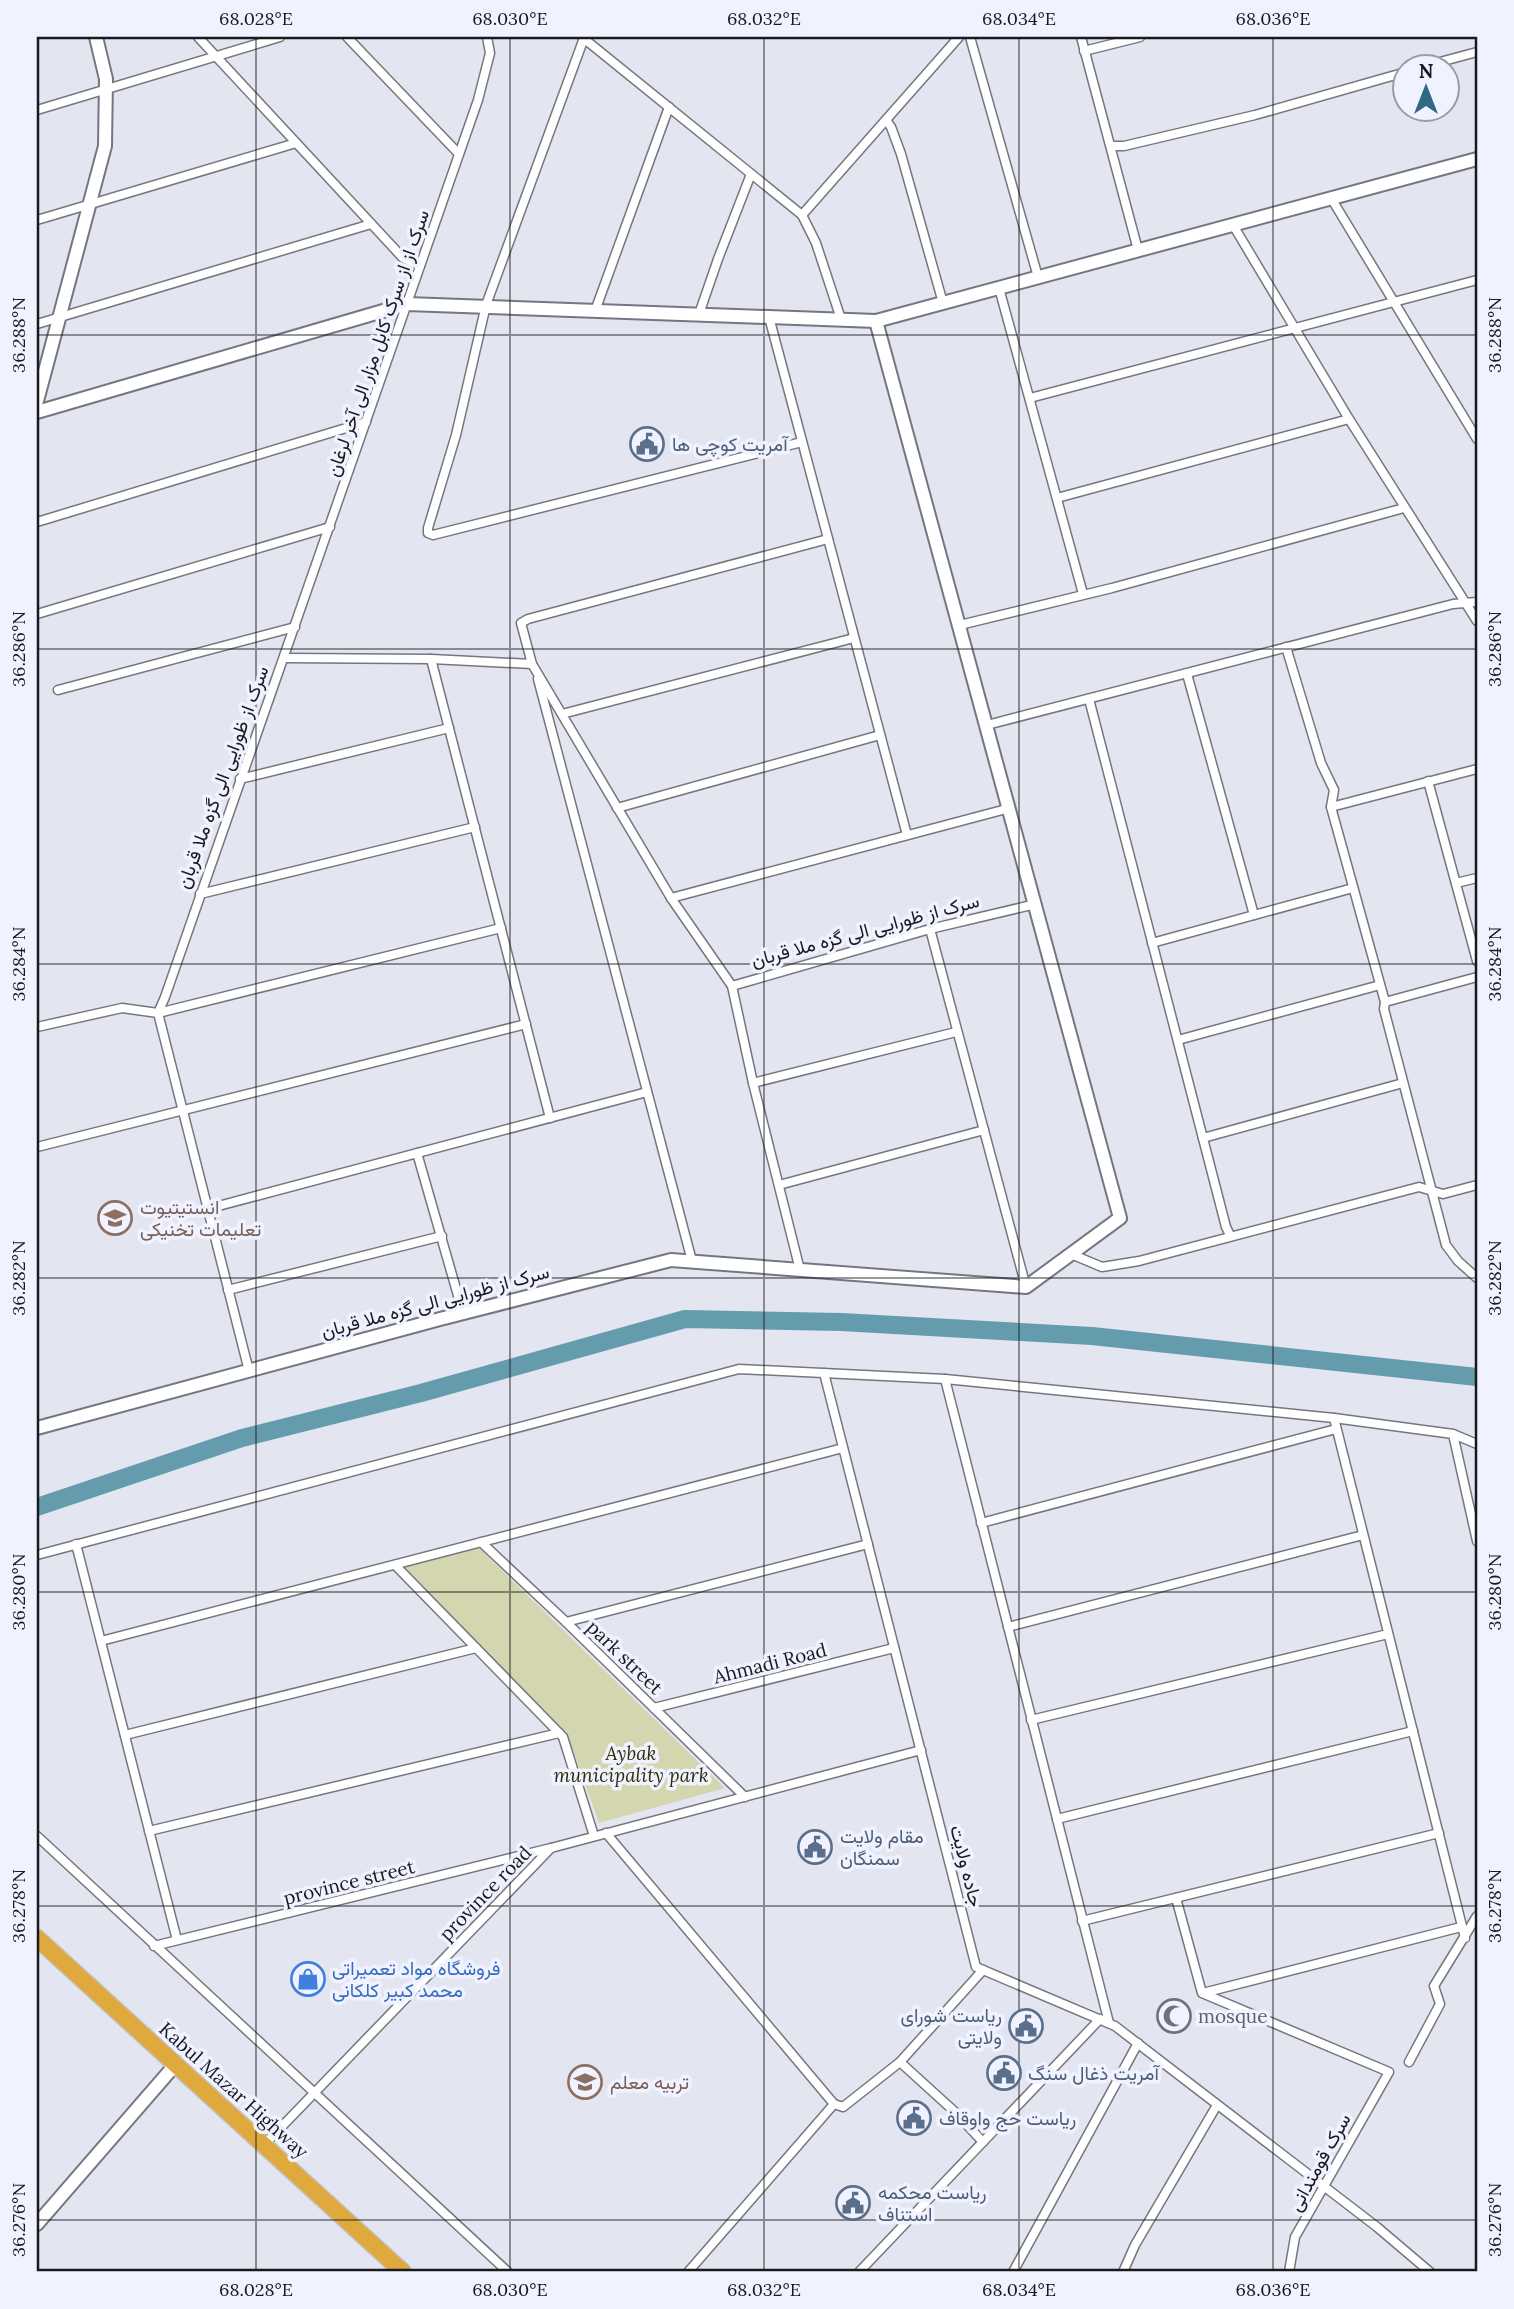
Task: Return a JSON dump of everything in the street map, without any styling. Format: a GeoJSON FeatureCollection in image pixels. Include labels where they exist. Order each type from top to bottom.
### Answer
{"type":"FeatureCollection","features":[{"type":"Feature","properties":{"kind":"highway","name":"Kabul Mazar Highway"},"geometry":{"type":"LineString","coordinates":[[37,1938],[403,2272]]}},
{"type":"Feature","properties":{"kind":"street"},"geometry":{"type":"LineString","coordinates":[[37,401],[105,146],[106,79],[96,37]]}},
{"type":"Feature","properties":{"kind":"street"},"geometry":{"type":"LineString","coordinates":[[198,37],[402,258],[420,266]]}},
{"type":"Feature","properties":{"kind":"street"},"geometry":{"type":"LineString","coordinates":[[37,110],[280,37]]}},
{"type":"Feature","properties":{"kind":"street"},"geometry":{"type":"LineString","coordinates":[[347,37],[459,154]]}},
{"type":"Feature","properties":{"kind":"street","name":"سرک از از سرک کابل مزار الی آخر لرغان"},"geometry":{"type":"LineString","coordinates":[[285,658],[478,100],[490,53],[487,37]]}},
{"type":"Feature","properties":{"kind":"street"},"geometry":{"type":"LineString","coordinates":[[802,215],[959,37]]}},
{"type":"Feature","properties":{"kind":"street"},"geometry":{"type":"LineString","coordinates":[[971,37],[1038,277]]}},
{"type":"Feature","properties":{"kind":"street"},"geometry":{"type":"LineString","coordinates":[[1080,37],[1112,146],[1138,250]]}},
{"type":"Feature","properties":{"kind":"street"},"geometry":{"type":"LineString","coordinates":[[1084,51],[1140,37]]}},
{"type":"Feature","properties":{"kind":"street"},"geometry":{"type":"LineString","coordinates":[[802,442],[433,535],[428,533],[456,435],[486,305],[583,38],[802,215],[816,243],[841,319]]}},
{"type":"Feature","properties":{"kind":"street"},"geometry":{"type":"LineString","coordinates":[[1112,146],[1124,146],[1255,114],[1392,76]]}},
{"type":"Feature","properties":{"kind":"street"},"geometry":{"type":"LineString","coordinates":[[595,311],[669,107]]}},
{"type":"Feature","properties":{"kind":"street"},"geometry":{"type":"LineString","coordinates":[[886,120],[901,154],[943,303]]}},
{"type":"Feature","properties":{"kind":"street"},"geometry":{"type":"LineString","coordinates":[[37,220],[296,143]]}},
{"type":"Feature","properties":{"kind":"street"},"geometry":{"type":"LineString","coordinates":[[37,412],[407,304],[876,321],[1477,159]]}},
{"type":"Feature","properties":{"kind":"street"},"geometry":{"type":"LineString","coordinates":[[699,314],[751,174]]}},
{"type":"Feature","properties":{"kind":"street"},"geometry":{"type":"LineString","coordinates":[[1331,198],[1477,439]]}},
{"type":"Feature","properties":{"kind":"street"},"geometry":{"type":"LineString","coordinates":[[37,324],[371,225]]}},
{"type":"Feature","properties":{"kind":"street"},"geometry":{"type":"LineString","coordinates":[[1233,225],[1404,509],[1477,621]]}},
{"type":"Feature","properties":{"kind":"street"},"geometry":{"type":"LineString","coordinates":[[1030,398],[1477,280]]}},
{"type":"Feature","properties":{"kind":"street"},"geometry":{"type":"LineString","coordinates":[[999,288],[1083,594]]}},
{"type":"Feature","properties":{"kind":"street"},"geometry":{"type":"LineString","coordinates":[[769,317],[907,835]]}},
{"type":"Feature","properties":{"kind":"street"},"geometry":{"type":"LineString","coordinates":[[876,321],[1120,1218],[1026,1287],[930,929]]}},
{"type":"Feature","properties":{"kind":"street"},"geometry":{"type":"LineString","coordinates":[[1057,498],[1349,419]]}},
{"type":"Feature","properties":{"kind":"street"},"geometry":{"type":"LineString","coordinates":[[37,522],[366,422]]}},
{"type":"Feature","properties":{"kind":"street"},"geometry":{"type":"LineString","coordinates":[[960,625],[1404,509]]}},
{"type":"Feature","properties":{"kind":"street"},"geometry":{"type":"LineString","coordinates":[[37,614],[330,527]]}},
{"type":"Feature","properties":{"kind":"street"},"geometry":{"type":"LineString","coordinates":[[692,1261],[521,622],[828,539]]}},
{"type":"Feature","properties":{"kind":"street"},"geometry":{"type":"LineString","coordinates":[[987,725],[1453,604],[1477,602]]}},
{"type":"Feature","properties":{"kind":"street"},"geometry":{"type":"LineString","coordinates":[[58,690],[295,627]]}},
{"type":"Feature","properties":{"kind":"street"},"geometry":{"type":"LineString","coordinates":[[562,714],[854,638]]}},
{"type":"Feature","properties":{"kind":"street"},"geometry":{"type":"LineString","coordinates":[[1286,647],[1321,763],[1334,790],[1331,807],[1385,1002],[1384,1009],[1447,1245],[1458,1261],[1477,1278]]}},
{"type":"Feature","properties":{"kind":"street","name":"سرک از ظورایی الی گزه ملا قربان"},"geometry":{"type":"LineString","coordinates":[[158,1013],[285,658],[431,659],[534,668],[671,898],[732,986],[930,929],[1036,904]]}},
{"type":"Feature","properties":{"kind":"street"},"geometry":{"type":"LineString","coordinates":[[431,659],[550,1118]]}},
{"type":"Feature","properties":{"kind":"street"},"geometry":{"type":"LineString","coordinates":[[1187,674],[1254,915]]}},
{"type":"Feature","properties":{"kind":"street"},"geometry":{"type":"LineString","coordinates":[[1089,699],[1230,1235]]}},
{"type":"Feature","properties":{"kind":"street"},"geometry":{"type":"LineString","coordinates":[[240,779],[449,728]]}},
{"type":"Feature","properties":{"kind":"street"},"geometry":{"type":"LineString","coordinates":[[617,808],[880,734]]}},
{"type":"Feature","properties":{"kind":"street"},"geometry":{"type":"LineString","coordinates":[[1331,807],[1477,769]]}},
{"type":"Feature","properties":{"kind":"street"},"geometry":{"type":"LineString","coordinates":[[1428,781],[1477,961]]}},
{"type":"Feature","properties":{"kind":"street"},"geometry":{"type":"LineString","coordinates":[[671,898],[1010,808]]}},
{"type":"Feature","properties":{"kind":"street"},"geometry":{"type":"LineString","coordinates":[[200,894],[475,827]]}},
{"type":"Feature","properties":{"kind":"street"},"geometry":{"type":"LineString","coordinates":[[1456,883],[1477,878]]}},
{"type":"Feature","properties":{"kind":"street"},"geometry":{"type":"LineString","coordinates":[[1152,943],[1353,888]]}},
{"type":"Feature","properties":{"kind":"street"},"geometry":{"type":"LineString","coordinates":[[37,1027],[122,1008],[158,1013],[501,928]]}},
{"type":"Feature","properties":{"kind":"street"},"geometry":{"type":"LineString","coordinates":[[1385,1002],[1477,977]]}},
{"type":"Feature","properties":{"kind":"street"},"geometry":{"type":"LineString","coordinates":[[1178,1040],[1380,985]]}},
{"type":"Feature","properties":{"kind":"street"},"geometry":{"type":"LineString","coordinates":[[732,986],[753,1083],[800,1270]]}},
{"type":"Feature","properties":{"kind":"street"},"geometry":{"type":"LineString","coordinates":[[158,1013],[248,1371]]}},
{"type":"Feature","properties":{"kind":"street"},"geometry":{"type":"LineString","coordinates":[[37,1147],[526,1024]]}},
{"type":"Feature","properties":{"kind":"street"},"geometry":{"type":"LineString","coordinates":[[753,1083],[956,1032]]}},
{"type":"Feature","properties":{"kind":"street"},"geometry":{"type":"LineString","coordinates":[[1203,1138],[1403,1083]]}},
{"type":"Feature","properties":{"kind":"street"},"geometry":{"type":"LineString","coordinates":[[207,1209],[648,1092]]}},
{"type":"Feature","properties":{"kind":"street"},"geometry":{"type":"LineString","coordinates":[[779,1185],[984,1130]]}},
{"type":"Feature","properties":{"kind":"street"},"geometry":{"type":"LineString","coordinates":[[417,1153],[463,1313]]}},
{"type":"Feature","properties":{"kind":"street"},"geometry":{"type":"LineString","coordinates":[[1071,1254],[1102,1267],[1139,1261],[1419,1187],[1443,1194],[1477,1185]]}},
{"type":"Feature","properties":{"kind":"street"},"geometry":{"type":"LineString","coordinates":[[228,1290],[442,1236]]}},
{"type":"Feature","properties":{"kind":"street","name":"سرک از ظورایی الی گزه ملا قربان"},"geometry":{"type":"LineString","coordinates":[[37,1428],[671,1259],[1026,1287]]}},
{"type":"Feature","properties":{"kind":"street"},"geometry":{"type":"LineString","coordinates":[[37,1555],[739,1369],[945,1379],[1334,1418],[1452,1434],[1477,1444]]}},
{"type":"Feature","properties":{"kind":"street","name":"جاده ولایت"},"geometry":{"type":"LineString","coordinates":[[824,1373],[976,1967],[983,1970]]}},
{"type":"Feature","properties":{"kind":"street"},"geometry":{"type":"LineString","coordinates":[[945,1379],[1082,1921],[1104,2021]]}},
{"type":"Feature","properties":{"kind":"street"},"geometry":{"type":"LineString","coordinates":[[1334,1418],[1465,1938]]}},
{"type":"Feature","properties":{"kind":"street"},"geometry":{"type":"LineString","coordinates":[[981,1523],[1336,1429]]}},
{"type":"Feature","properties":{"kind":"street"},"geometry":{"type":"LineString","coordinates":[[1452,1434],[1477,1541]]}},
{"type":"Feature","properties":{"kind":"street"},"geometry":{"type":"LineString","coordinates":[[101,1641],[843,1448]]}},
{"type":"Feature","properties":{"kind":"street"},"geometry":{"type":"LineString","coordinates":[[1007,1627],[1363,1535]]}},
{"type":"Feature","properties":{"kind":"street","name":"park street"},"geometry":{"type":"LineString","coordinates":[[481,1542],[745,1797]]}},
{"type":"Feature","properties":{"kind":"street"},"geometry":{"type":"LineString","coordinates":[[76,1544],[177,1940]]}},
{"type":"Feature","properties":{"kind":"street"},"geometry":{"type":"LineString","coordinates":[[566,1622],[868,1545]]}},
{"type":"Feature","properties":{"kind":"street"},"geometry":{"type":"LineString","coordinates":[[395,1565],[563,1737],[594,1836]]}},
{"type":"Feature","properties":{"kind":"street"},"geometry":{"type":"LineString","coordinates":[[1031,1720],[1388,1634]]}},
{"type":"Feature","properties":{"kind":"street"},"geometry":{"type":"LineString","coordinates":[[125,1735],[476,1648]]}},
{"type":"Feature","properties":{"kind":"street","name":"Ahmadi Road"},"geometry":{"type":"LineString","coordinates":[[654,1707],[894,1648]]}},
{"type":"Feature","properties":{"kind":"street"},"geometry":{"type":"LineString","coordinates":[[1056,1819],[1413,1731]]}},
{"type":"Feature","properties":{"kind":"street"},"geometry":{"type":"LineString","coordinates":[[149,1831],[559,1733]]}},
{"type":"Feature","properties":{"kind":"street","name":"province road"},"geometry":{"type":"LineString","coordinates":[[263,2146],[551,1848],[921,1750]]}},
{"type":"Feature","properties":{"kind":"street"},"geometry":{"type":"LineString","coordinates":[[606,1833],[834,2104],[843,2107],[900,2062],[983,1970],[1104,2021],[1138,2043],[1377,2227],[1430,2272]]}},
{"type":"Feature","properties":{"kind":"street"},"geometry":{"type":"LineString","coordinates":[[1082,1921],[1439,1833]]}},
{"type":"Feature","properties":{"kind":"street"},"geometry":{"type":"LineString","coordinates":[[37,1836],[508,2272]]}},
{"type":"Feature","properties":{"kind":"street","name":"province street"},"geometry":{"type":"LineString","coordinates":[[154,1946],[551,1848]]}},
{"type":"Feature","properties":{"kind":"street"},"geometry":{"type":"LineString","coordinates":[[1176,1898],[1202,1993],[1461,1927]]}},
{"type":"Feature","properties":{"kind":"street"},"geometry":{"type":"LineString","coordinates":[[1409,2062],[1440,2004],[1434,1986],[1477,1916]]}},
{"type":"Feature","properties":{"kind":"street","name":"سرک قومندانی"},"geometry":{"type":"LineString","coordinates":[[1202,1993],[1389,2072],[1295,2237],[1289,2272]]}},
{"type":"Feature","properties":{"kind":"street"},"geometry":{"type":"LineString","coordinates":[[859,2272],[1104,2021]]}},
{"type":"Feature","properties":{"kind":"street"},"geometry":{"type":"LineString","coordinates":[[1013,2272],[1138,2043]]}},
{"type":"Feature","properties":{"kind":"street"},"geometry":{"type":"LineString","coordinates":[[900,2062],[955,2112],[983,2142]]}},
{"type":"Feature","properties":{"kind":"street"},"geometry":{"type":"LineString","coordinates":[[37,2224],[175,2065]]}},
{"type":"Feature","properties":{"kind":"street"},"geometry":{"type":"LineString","coordinates":[[688,2272],[834,2104]]}},
{"type":"Feature","properties":{"kind":"street"},"geometry":{"type":"LineString","coordinates":[[1123,2272],[1135,2245],[1217,2105]]}},
{"type":"Feature","properties":{"kind":"green space","name":"Aybak municipality park"},"geometry":{"type":"Polygon","coordinates":[[[477,1546],[725,1788],[599,1823],[568,1736],[404,1567],[477,1546]]]}},
{"type":"Feature","properties":{"kind":"waterway"},"geometry":{"type":"LineString","coordinates":[[37,1507],[242,1438],[421,1393],[685,1319],[841,1322],[1092,1336],[1477,1377]]}},
{"type":"Feature","properties":{"kind":"place","name":"آمریت کوچی ها"},"geometry":{"type":"Point","coordinates":[647,444]}},
{"type":"Feature","properties":{"kind":"place","name":"انستیتیوت تعلیمات تخنیکی"},"geometry":{"type":"Point","coordinates":[115,1218]}},
{"type":"Feature","properties":{"kind":"place","name":"مقام ولایت سمنگان"},"geometry":{"type":"Point","coordinates":[815,1847]}},
{"type":"Feature","properties":{"kind":"place","name":"فروشگاه مواد تعمیراتی محمد کبیر کلکانی"},"geometry":{"type":"Point","coordinates":[308,1979]}},
{"type":"Feature","properties":{"kind":"place","name":"mosque"},"geometry":{"type":"Point","coordinates":[1174,2016]}},
{"type":"Feature","properties":{"kind":"place","name":"ریاست شورای ولایتی"},"geometry":{"type":"Point","coordinates":[1026,2026]}},
{"type":"Feature","properties":{"kind":"place","name":"آمریت ذغال سنگ"},"geometry":{"type":"Point","coordinates":[1004,2073]}},
{"type":"Feature","properties":{"kind":"place","name":"تربیه معلم"},"geometry":{"type":"Point","coordinates":[585,2082]}},
{"type":"Feature","properties":{"kind":"place","name":"ریاست حج واوقاف"},"geometry":{"type":"Point","coordinates":[914,2118]}},
{"type":"Feature","properties":{"kind":"place","name":"ریاست محکمه استناف"},"geometry":{"type":"Point","coordinates":[853,2203]}}]}
